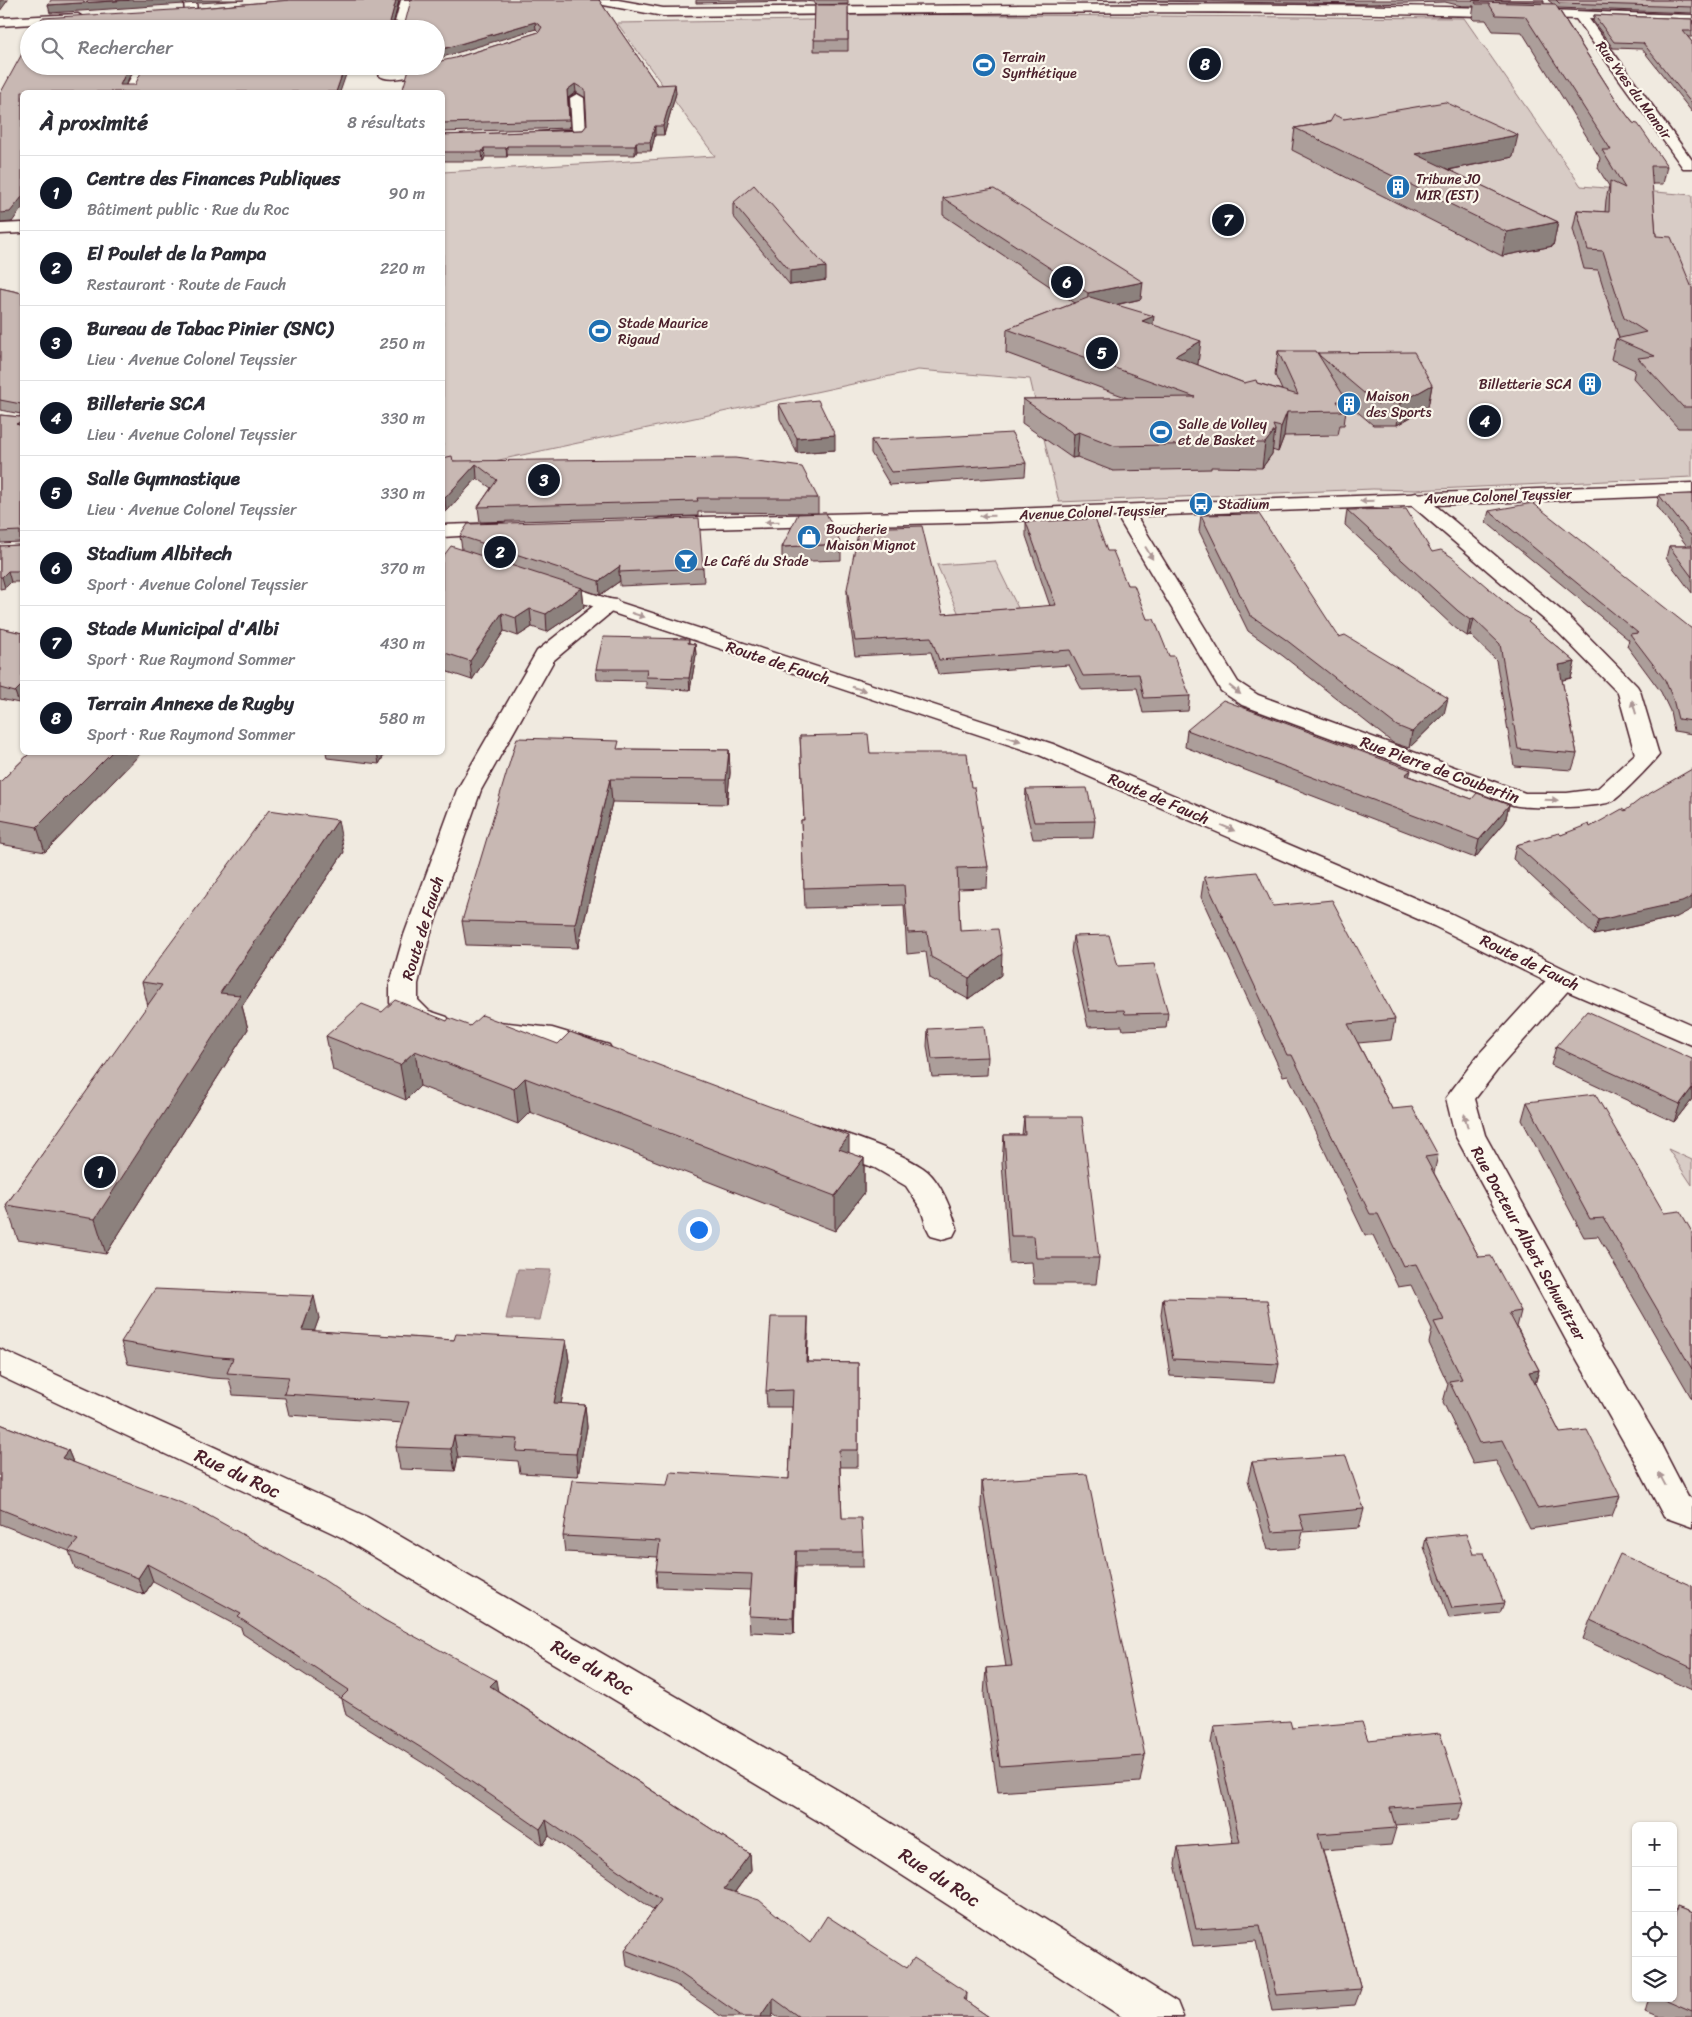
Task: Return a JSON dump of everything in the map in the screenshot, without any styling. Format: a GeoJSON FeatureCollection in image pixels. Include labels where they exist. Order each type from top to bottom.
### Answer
{"type":"FeatureCollection","features":[{"type":"Feature","properties":{"kind":"street"},"geometry":{"type":"LineString","coordinates":[[401,20],[407,0]]}},
{"type":"Feature","properties":{"kind":"street"},"geometry":{"type":"LineString","coordinates":[[598,0],[663,12],[1076,4],[1687,18]]}},
{"type":"Feature","properties":{"kind":"street"},"geometry":{"type":"LineString","coordinates":[[1316,0],[1326,11]]}},
{"type":"Feature","properties":{"kind":"street"},"geometry":{"type":"LineString","coordinates":[[1656,5],[1687,18]]}},
{"type":"Feature","properties":{"kind":"street"},"geometry":{"type":"LineString","coordinates":[[173,12],[190,6],[206,10]]}},
{"type":"Feature","properties":{"kind":"street"},"geometry":{"type":"LineString","coordinates":[[186,20],[191,15],[190,6]]}},
{"type":"Feature","properties":{"kind":"street","name":"Rue Yves du Manoir"},"geometry":{"type":"LineString","coordinates":[[1580,15],[1688,165]]}},
{"type":"Feature","properties":{"kind":"street"},"geometry":{"type":"LineString","coordinates":[[34,20],[86,17]]}},
{"type":"Feature","properties":{"kind":"street"},"geometry":{"type":"LineString","coordinates":[[0,22],[20,21]]}},
{"type":"Feature","properties":{"kind":"street"},"geometry":{"type":"LineString","coordinates":[[130,90],[139,75]]}},
{"type":"Feature","properties":{"kind":"street"},"geometry":{"type":"LineString","coordinates":[[530,135],[579,134],[577,98]]}},
{"type":"Feature","properties":{"kind":"street"},"geometry":{"type":"LineString","coordinates":[[0,229],[20,228]]}},
{"type":"Feature","properties":{"kind":"street","name":"Avenue Colonel Teyssier"},"geometry":{"type":"LineString","coordinates":[[642,525],[1124,511],[1692,489]]}},
{"type":"Feature","properties":{"kind":"street","name":"Rue Pierre de Coubertin"},"geometry":{"type":"LineString","coordinates":[[1124,511],[1230,686],[1250,700],[1522,800],[1567,800],[1604,796],[1647,755],[1629,691],[1562,623],[1416,499]]}},
{"type":"Feature","properties":{"kind":"street"},"geometry":{"type":"LineString","coordinates":[[445,531],[519,528]]}},
{"type":"Feature","properties":{"kind":"street"},"geometry":{"type":"LineString","coordinates":[[445,548],[494,529]]}},
{"type":"Feature","properties":{"kind":"street","name":"Route de Fauch"},"geometry":{"type":"LineString","coordinates":[[528,578],[1045,749],[1443,920],[1563,979],[1692,1036]]}},
{"type":"Feature","properties":{"kind":"street","name":"Route de Fauch"},"geometry":{"type":"LineString","coordinates":[[609,605],[545,656],[469,790],[420,926],[404,984],[404,1003],[419,1017],[444,1026],[552,1037],[620,1061]]}},
{"type":"Feature","properties":{"kind":"street","name":"Rue Docteur Albert Schweitzer"},"geometry":{"type":"LineString","coordinates":[[1563,979],[1489,1061],[1460,1098],[1470,1135],[1577,1331],[1647,1451],[1676,1507],[1692,1513]]}},
{"type":"Feature","properties":{"kind":"street"},"geometry":{"type":"LineString","coordinates":[[794,1126],[886,1161],[917,1179],[936,1207],[942,1228]]}},
{"type":"Feature","properties":{"kind":"street","name":"Rue du Roc"},"geometry":{"type":"LineString","coordinates":[[0,1362],[354,1527],[832,1808],[1162,2017]]}},
{"type":"Feature","properties":{"kind":"shaded area"},"geometry":{"type":"Polygon","coordinates":[[[836,14],[1464,18],[1581,186],[1692,195],[1692,477],[1415,490],[1373,489],[1059,502],[1030,379],[918,370],[445,472],[445,172],[715,156],[617,23],[814,20],[836,14]]]}},
{"type":"Feature","properties":{"kind":"shaded area"},"geometry":{"type":"Polygon","coordinates":[[[995,561],[1021,614],[962,621],[937,565],[995,561]]]}},
{"type":"Feature","properties":{"kind":"shaded area"},"geometry":{"type":"Polygon","coordinates":[[[1668,1149],[1692,1160],[1692,1185],[1668,1149]]]}},
{"type":"Feature","properties":{"kind":"shaded area"},"geometry":{"type":"Polygon","coordinates":[[[518,1269],[551,1270],[540,1320],[506,1319],[518,1269]]]}},
{"type":"Feature","properties":{"kind":"building"},"geometry":{"type":"Polygon","coordinates":[[[51,0],[129,0],[48,5],[51,0]]]}},
{"type":"Feature","properties":{"kind":"building"},"geometry":{"type":"Polygon","coordinates":[[[290,0],[396,0],[391,20],[41,20],[42,18],[189,9],[290,0]]]}},
{"type":"Feature","properties":{"kind":"building"},"geometry":{"type":"Polygon","coordinates":[[[411,0],[599,0],[657,85],[675,84],[663,126],[655,126],[650,142],[636,142],[635,146],[507,146],[506,148],[484,148],[482,152],[445,152],[445,135],[583,130],[587,125],[585,90],[575,84],[567,90],[569,120],[445,123],[445,90],[403,90],[407,75],[445,75],[445,60],[539,32],[542,27],[535,22],[445,48],[445,20],[406,20],[411,0]]]}},
{"type":"Feature","properties":{"kind":"building"},"geometry":{"type":"Polygon","coordinates":[[[1472,0],[1543,0],[1544,2],[1472,0]]]}},
{"type":"Feature","properties":{"kind":"building"},"geometry":{"type":"Polygon","coordinates":[[[1556,0],[1692,0],[1692,7],[1559,3],[1556,0]]]}},
{"type":"Feature","properties":{"kind":"building"},"geometry":{"type":"Polygon","coordinates":[[[1475,2],[1555,4],[1620,106],[1633,123],[1638,124],[1667,166],[1651,166],[1656,236],[1671,237],[1692,288],[1692,407],[1683,407],[1638,358],[1655,356],[1616,339],[1646,332],[1624,318],[1603,251],[1588,250],[1577,210],[1609,212],[1610,181],[1625,188],[1602,150],[1611,150],[1525,16],[1496,15],[1489,4],[1476,4],[1475,2]]]}},
{"type":"Feature","properties":{"kind":"building"},"geometry":{"type":"Polygon","coordinates":[[[815,5],[848,5],[848,40],[814,40],[815,5]]]}},
{"type":"Feature","properties":{"kind":"building"},"geometry":{"type":"Polygon","coordinates":[[[1594,15],[1692,19],[1692,31],[1683,31],[1692,42],[1692,104],[1643,43],[1614,42],[1594,15]]]}},
{"type":"Feature","properties":{"kind":"building"},"geometry":{"type":"Polygon","coordinates":[[[20,57],[20,75],[125,75],[120,85],[135,85],[140,75],[342,75],[337,90],[20,90],[20,200],[10,212],[0,213],[0,94],[20,57]]]}},
{"type":"Feature","properties":{"kind":"building"},"geometry":{"type":"Polygon","coordinates":[[[1445,102],[1518,135],[1416,154],[1558,222],[1507,232],[1295,128],[1330,122],[1334,115],[1344,119],[1445,102]]]}},
{"type":"Feature","properties":{"kind":"building"},"geometry":{"type":"Polygon","coordinates":[[[754,185],[826,267],[790,271],[733,203],[754,185]]]}},
{"type":"Feature","properties":{"kind":"building"},"geometry":{"type":"Polygon","coordinates":[[[994,189],[1143,282],[1088,293],[943,198],[994,189]]]}},
{"type":"Feature","properties":{"kind":"building"},"geometry":{"type":"Polygon","coordinates":[[[0,288],[20,293],[20,404],[0,400],[0,288]]]}},
{"type":"Feature","properties":{"kind":"building"},"geometry":{"type":"Polygon","coordinates":[[[1090,297],[1154,316],[1142,321],[1201,341],[1175,356],[1244,383],[1256,380],[1257,383],[1298,395],[1278,351],[1316,351],[1347,401],[1337,401],[1342,411],[1287,412],[1281,427],[1273,425],[1275,430],[1265,443],[1115,446],[1079,432],[1074,434],[1023,399],[1195,397],[1007,329],[1090,297]]]}},
{"type":"Feature","properties":{"kind":"building"},"geometry":{"type":"Polygon","coordinates":[[[1414,352],[1432,385],[1400,403],[1377,404],[1318,353],[1414,352]]]}},
{"type":"Feature","properties":{"kind":"building"},"geometry":{"type":"Polygon","coordinates":[[[818,400],[835,435],[797,438],[779,404],[818,400]]]}},
{"type":"Feature","properties":{"kind":"building"},"geometry":{"type":"Polygon","coordinates":[[[0,415],[20,417],[20,422],[16,424],[20,425],[20,531],[0,532],[0,415]]]}},
{"type":"Feature","properties":{"kind":"building"},"geometry":{"type":"Polygon","coordinates":[[[1012,433],[1026,463],[891,472],[871,440],[941,437],[1012,433]]]}},
{"type":"Feature","properties":{"kind":"building"},"geometry":{"type":"Polygon","coordinates":[[[452,456],[453,461],[735,458],[802,467],[818,498],[697,498],[698,501],[478,507],[497,480],[476,464],[445,498],[445,457],[452,456]]]}},
{"type":"Feature","properties":{"kind":"building"},"geometry":{"type":"Polygon","coordinates":[[[1692,494],[1692,537],[1659,495],[1692,494]]]}},
{"type":"Feature","properties":{"kind":"building"},"geometry":{"type":"Polygon","coordinates":[[[1533,503],[1692,629],[1692,721],[1678,719],[1673,699],[1665,680],[1630,634],[1638,633],[1489,511],[1533,503]]]}},
{"type":"Feature","properties":{"kind":"building"},"geometry":{"type":"Polygon","coordinates":[[[1406,509],[1432,552],[1441,550],[1452,557],[1515,611],[1530,620],[1528,622],[1575,662],[1559,665],[1577,754],[1518,749],[1500,644],[1474,619],[1470,620],[1458,611],[1347,510],[1406,509]]]}},
{"type":"Feature","properties":{"kind":"building"},"geometry":{"type":"Polygon","coordinates":[[[826,513],[841,544],[782,547],[798,514],[826,513]]]}},
{"type":"Feature","properties":{"kind":"building"},"geometry":{"type":"Polygon","coordinates":[[[1259,514],[1339,637],[1345,635],[1448,698],[1412,732],[1397,726],[1285,639],[1250,615],[1201,515],[1259,514]]]}},
{"type":"Feature","properties":{"kind":"building"},"geometry":{"type":"Polygon","coordinates":[[[699,518],[703,568],[619,572],[620,566],[599,581],[460,536],[468,524],[699,518]]]}},
{"type":"Feature","properties":{"kind":"building"},"geometry":{"type":"Polygon","coordinates":[[[1095,519],[1107,551],[1113,551],[1127,585],[1134,585],[1147,619],[1154,619],[1169,656],[1174,656],[1190,696],[1144,698],[1139,674],[1083,676],[1070,650],[939,660],[931,637],[855,641],[847,589],[859,528],[922,526],[943,614],[1056,605],[1026,522],[1095,519]]]}},
{"type":"Feature","properties":{"kind":"building"},"geometry":{"type":"Polygon","coordinates":[[[20,545],[20,571],[8,571],[0,577],[0,546],[20,545]]]}},
{"type":"Feature","properties":{"kind":"building"},"geometry":{"type":"Polygon","coordinates":[[[451,546],[582,588],[546,614],[530,609],[516,618],[502,613],[470,661],[445,653],[445,554],[451,546]]]}},
{"type":"Feature","properties":{"kind":"building"},"geometry":{"type":"Polygon","coordinates":[[[1669,546],[1692,546],[1692,577],[1669,546]]]}},
{"type":"Feature","properties":{"kind":"building"},"geometry":{"type":"Polygon","coordinates":[[[0,628],[20,633],[20,687],[15,692],[0,688],[0,628]]]}},
{"type":"Feature","properties":{"kind":"building"},"geometry":{"type":"Polygon","coordinates":[[[603,637],[689,639],[688,643],[695,644],[689,678],[646,677],[647,669],[596,669],[603,637]]]}},
{"type":"Feature","properties":{"kind":"building"},"geometry":{"type":"Polygon","coordinates":[[[1223,700],[1411,770],[1405,775],[1472,799],[1477,793],[1509,805],[1479,840],[1187,730],[1223,700]]]}},
{"type":"Feature","properties":{"kind":"building"},"geometry":{"type":"Polygon","coordinates":[[[868,734],[870,753],[967,753],[971,787],[974,787],[988,867],[957,868],[960,931],[998,929],[1002,954],[969,978],[931,957],[927,932],[908,933],[904,885],[804,888],[801,820],[804,820],[800,736],[868,734]]]}},
{"type":"Feature","properties":{"kind":"building"},"geometry":{"type":"Polygon","coordinates":[[[517,738],[619,741],[617,749],[729,750],[726,780],[610,779],[575,924],[462,921],[517,738]]]}},
{"type":"Feature","properties":{"kind":"building"},"geometry":{"type":"Polygon","coordinates":[[[28,755],[109,755],[37,827],[0,820],[0,782],[28,755]]]}},
{"type":"Feature","properties":{"kind":"building"},"geometry":{"type":"Polygon","coordinates":[[[1692,769],[1692,897],[1682,902],[1599,920],[1516,845],[1559,833],[1561,835],[1589,824],[1590,827],[1622,809],[1625,811],[1642,798],[1692,769]]]}},
{"type":"Feature","properties":{"kind":"building"},"geometry":{"type":"Polygon","coordinates":[[[1087,788],[1095,821],[1034,822],[1026,789],[1087,788]]]}},
{"type":"Feature","properties":{"kind":"building"},"geometry":{"type":"Polygon","coordinates":[[[269,810],[338,820],[220,993],[240,995],[95,1219],[6,1205],[162,985],[142,982],[269,810]]]}},
{"type":"Feature","properties":{"kind":"building"},"geometry":{"type":"Polygon","coordinates":[[[1257,872],[1273,906],[1332,900],[1395,1019],[1348,1024],[1392,1109],[1412,1107],[1438,1155],[1425,1157],[1479,1257],[1491,1256],[1521,1311],[1509,1313],[1539,1370],[1529,1372],[1560,1433],[1587,1430],[1620,1496],[1537,1508],[1503,1440],[1479,1443],[1449,1381],[1462,1379],[1434,1322],[1444,1320],[1416,1264],[1403,1266],[1378,1214],[1370,1214],[1292,1055],[1287,1055],[1204,877],[1257,872]]]}},
{"type":"Feature","properties":{"kind":"building"},"geometry":{"type":"Polygon","coordinates":[[[1109,935],[1118,966],[1154,964],[1168,1013],[1125,1014],[1124,1010],[1089,1011],[1073,936],[1109,935]]]}},
{"type":"Feature","properties":{"kind":"building"},"geometry":{"type":"Polygon","coordinates":[[[395,1000],[447,1021],[449,1018],[470,1026],[482,1015],[558,1044],[570,1032],[849,1136],[839,1149],[864,1158],[835,1196],[525,1078],[514,1089],[415,1051],[400,1065],[326,1036],[362,1004],[382,1012],[395,1000]]]}},
{"type":"Feature","properties":{"kind":"building"},"geometry":{"type":"Polygon","coordinates":[[[1587,1011],[1692,1059],[1692,1088],[1680,1104],[1556,1047],[1587,1011]]]}},
{"type":"Feature","properties":{"kind":"building"},"geometry":{"type":"Polygon","coordinates":[[[984,1026],[988,1057],[932,1059],[928,1029],[984,1026]]]}},
{"type":"Feature","properties":{"kind":"building"},"geometry":{"type":"Polygon","coordinates":[[[1595,1094],[1664,1213],[1680,1211],[1692,1232],[1692,1369],[1604,1218],[1590,1219],[1527,1102],[1595,1094]]]}},
{"type":"Feature","properties":{"kind":"building"},"geometry":{"type":"Polygon","coordinates":[[[1024,1117],[1082,1117],[1099,1258],[1036,1258],[1034,1236],[1011,1236],[1004,1135],[1025,1135],[1024,1117]]]}},
{"type":"Feature","properties":{"kind":"building"},"geometry":{"type":"Polygon","coordinates":[[[155,1289],[314,1296],[302,1330],[454,1340],[456,1334],[566,1340],[554,1403],[585,1405],[576,1454],[516,1451],[518,1439],[454,1436],[451,1449],[396,1447],[409,1402],[284,1394],[289,1377],[227,1373],[233,1358],[205,1356],[121,1342],[155,1289]]]}},
{"type":"Feature","properties":{"kind":"building"},"geometry":{"type":"Polygon","coordinates":[[[1163,1298],[1267,1300],[1279,1364],[1173,1359],[1163,1298]]]}},
{"type":"Feature","properties":{"kind":"building"},"geometry":{"type":"Polygon","coordinates":[[[771,1317],[808,1317],[806,1362],[858,1363],[858,1450],[839,1450],[842,1518],[861,1518],[863,1551],[796,1551],[793,1618],[749,1616],[752,1574],[656,1571],[660,1541],[563,1536],[572,1480],[667,1485],[670,1472],[789,1479],[793,1390],[766,1391],[771,1317]]]}},
{"type":"Feature","properties":{"kind":"building"},"geometry":{"type":"Polygon","coordinates":[[[0,1424],[68,1450],[62,1458],[195,1508],[321,1578],[384,1620],[496,1680],[490,1686],[750,1854],[724,1889],[759,1900],[810,1943],[827,1916],[907,1968],[914,1958],[967,1993],[963,1999],[989,2017],[799,2017],[773,1998],[760,2017],[743,2017],[674,1969],[625,1950],[661,1900],[546,1820],[540,1829],[428,1752],[341,1698],[349,1690],[238,1617],[241,1614],[147,1564],[138,1578],[69,1551],[78,1540],[0,1509],[0,1424]]]}},
{"type":"Feature","properties":{"kind":"building"},"geometry":{"type":"Polygon","coordinates":[[[1346,1456],[1364,1509],[1299,1515],[1304,1530],[1272,1532],[1252,1462],[1346,1456]]]}},
{"type":"Feature","properties":{"kind":"building"},"geometry":{"type":"Polygon","coordinates":[[[1087,1474],[1145,1756],[1000,1766],[986,1668],[1012,1666],[982,1481],[1087,1474]]]}},
{"type":"Feature","properties":{"kind":"building"},"geometry":{"type":"Polygon","coordinates":[[[1466,1534],[1473,1553],[1484,1553],[1504,1603],[1452,1608],[1426,1538],[1466,1534]]]}},
{"type":"Feature","properties":{"kind":"building"},"geometry":{"type":"Polygon","coordinates":[[[1620,1554],[1692,1586],[1692,1668],[1590,1620],[1620,1554]]]}},
{"type":"Feature","properties":{"kind":"building"},"geometry":{"type":"Polygon","coordinates":[[[1290,1721],[1292,1728],[1362,1722],[1368,1740],[1440,1733],[1463,1803],[1390,1808],[1396,1828],[1318,1834],[1361,1989],[1276,1995],[1260,1925],[1196,1929],[1178,1847],[1240,1842],[1214,1726],[1290,1721]]]}},
{"type":"Feature","properties":{"kind":"building"},"geometry":{"type":"Polygon","coordinates":[[[1677,1907],[1692,1913],[1692,2011],[1671,2002],[1677,2002],[1677,1907]]]}},
{"type":"Feature","properties":{"kind":"place","name":"Terrain Annexe de Rugby"},"geometry":{"type":"Point","coordinates":[1205,64]}},
{"type":"Feature","properties":{"kind":"place","name":"Terrain Synthétique"},"geometry":{"type":"Point","coordinates":[984,65]}},
{"type":"Feature","properties":{"kind":"place","name":"Tribune JO MIR (EST)"},"geometry":{"type":"Point","coordinates":[1398,187]}},
{"type":"Feature","properties":{"kind":"place","name":"Stade Municipal d'Albi"},"geometry":{"type":"Point","coordinates":[1228,220]}},
{"type":"Feature","properties":{"kind":"place","name":"Stadium Albitech"},"geometry":{"type":"Point","coordinates":[1067,282]}},
{"type":"Feature","properties":{"kind":"place","name":"Stade Maurice Rigaud"},"geometry":{"type":"Point","coordinates":[600,331]}},
{"type":"Feature","properties":{"kind":"place","name":"Salle Gymnastique"},"geometry":{"type":"Point","coordinates":[1102,353]}},
{"type":"Feature","properties":{"kind":"place","name":"Billetterie SCA"},"geometry":{"type":"Point","coordinates":[1590,384]}},
{"type":"Feature","properties":{"kind":"place","name":"Maison des Sports"},"geometry":{"type":"Point","coordinates":[1349,404]}},
{"type":"Feature","properties":{"kind":"place","name":"Billeterie SCA"},"geometry":{"type":"Point","coordinates":[1485,421]}},
{"type":"Feature","properties":{"kind":"place","name":"Salle de Volley et de Basket"},"geometry":{"type":"Point","coordinates":[1161,432]}},
{"type":"Feature","properties":{"kind":"place","name":"Bureau de Tabac Pinier (SNC)"},"geometry":{"type":"Point","coordinates":[544,480]}},
{"type":"Feature","properties":{"kind":"place","name":"Stadium"},"geometry":{"type":"Point","coordinates":[1201,504]}},
{"type":"Feature","properties":{"kind":"place","name":"Boucherie Maison Mignot"},"geometry":{"type":"Point","coordinates":[809,537]}},
{"type":"Feature","properties":{"kind":"place","name":"El Poulet de la Pampa"},"geometry":{"type":"Point","coordinates":[500,552]}},
{"type":"Feature","properties":{"kind":"place","name":"Le Café du Stade"},"geometry":{"type":"Point","coordinates":[686,561]}},
{"type":"Feature","properties":{"kind":"place","name":"Centre des Finances Publiques"},"geometry":{"type":"Point","coordinates":[100,1172]}}]}
